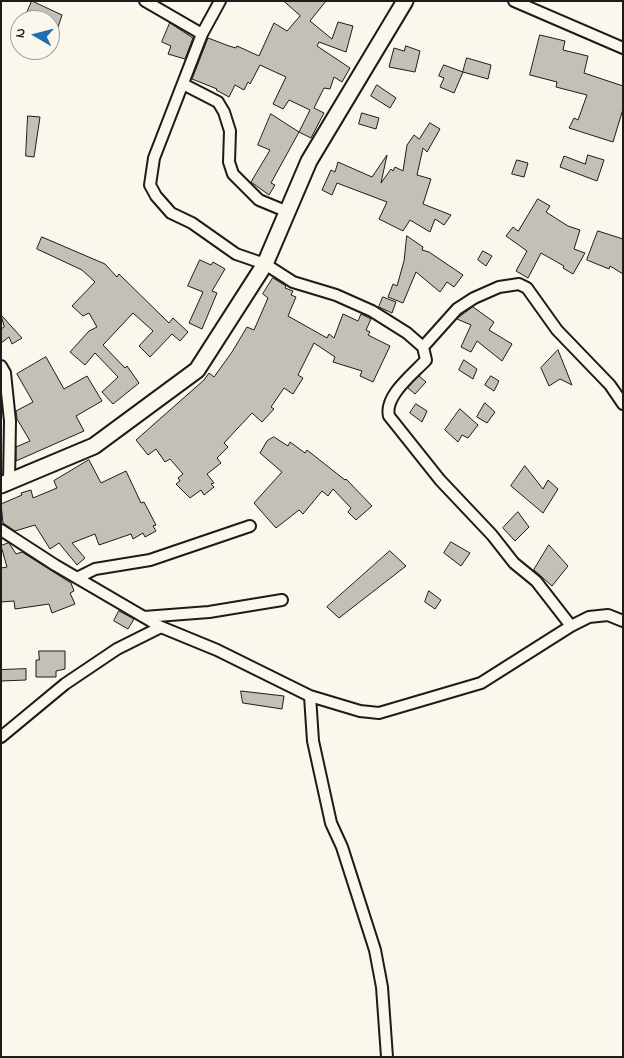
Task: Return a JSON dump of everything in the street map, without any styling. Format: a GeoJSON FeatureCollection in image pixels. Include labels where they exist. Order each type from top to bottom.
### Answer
{"type":"FeatureCollection","features":[{"type":"Feature","properties":{"kind":"main road"},"geometry":{"type":"LineString","coordinates":[[5,484],[94,446],[197,370],[266,264],[309,161],[405,1]]}},
{"type":"Feature","properties":{"kind":"street"},"geometry":{"type":"LineString","coordinates":[[145,1],[202,34]]}},
{"type":"Feature","properties":{"kind":"street"},"geometry":{"type":"LineString","coordinates":[[220,1],[202,34],[154,158],[150,185],[156,196],[171,213],[192,223],[236,254],[266,264],[293,282],[336,295],[372,311],[407,333],[423,347],[426,360],[390,400],[387,408],[389,416],[440,480],[492,535],[514,563],[536,582],[571,626]]}},
{"type":"Feature","properties":{"kind":"street"},"geometry":{"type":"LineString","coordinates":[[514,1],[623,48]]}},
{"type":"Feature","properties":{"kind":"street"},"geometry":{"type":"LineString","coordinates":[[183,84],[218,102],[224,112],[230,131],[229,162],[233,174],[259,200],[288,212]]}},
{"type":"Feature","properties":{"kind":"street"},"geometry":{"type":"LineString","coordinates":[[423,347],[457,309],[474,298],[499,287],[519,284],[527,288],[557,330],[610,385],[623,404]]}},
{"type":"Feature","properties":{"kind":"street"},"geometry":{"type":"LineString","coordinates":[[1,366],[5,373],[10,421],[5,484]]}},
{"type":"Feature","properties":{"kind":"street"},"geometry":{"type":"LineString","coordinates":[[77,578],[95,570],[150,560],[250,526]]}},
{"type":"Feature","properties":{"kind":"street"},"geometry":{"type":"LineString","coordinates":[[1,530],[77,578],[161,627],[217,650],[310,696],[360,711],[379,713],[481,683],[571,626],[589,617],[608,615],[623,621]]}},
{"type":"Feature","properties":{"kind":"street"},"geometry":{"type":"LineString","coordinates":[[144,617],[209,612],[282,600]]}},
{"type":"Feature","properties":{"kind":"street"},"geometry":{"type":"LineString","coordinates":[[1,737],[65,684],[116,649],[161,627]]}},
{"type":"Feature","properties":{"kind":"street"},"geometry":{"type":"LineString","coordinates":[[310,696],[313,742],[331,823],[342,847],[375,950],[382,987],[387,1057]]}},
{"type":"Feature","properties":{"kind":"building"},"geometry":{"type":"Polygon","coordinates":[[[32,1],[51,10],[28,10],[32,1]]]}},
{"type":"Feature","properties":{"kind":"building"},"geometry":{"type":"Polygon","coordinates":[[[284,1],[326,1],[310,21],[332,39],[338,22],[353,26],[346,52],[319,42],[317,46],[350,68],[342,82],[334,77],[330,89],[324,88],[314,108],[324,113],[311,138],[299,132],[310,110],[289,100],[283,109],[273,104],[286,77],[260,65],[250,84],[248,82],[244,90],[235,85],[229,97],[217,89],[192,79],[208,38],[236,48],[237,46],[259,56],[274,23],[287,31],[300,16],[284,1]]]}},
{"type":"Feature","properties":{"kind":"building"},"geometry":{"type":"Polygon","coordinates":[[[170,23],[193,38],[185,59],[168,54],[171,46],[162,42],[170,23]]]}},
{"type":"Feature","properties":{"kind":"building"},"geometry":{"type":"Polygon","coordinates":[[[540,35],[565,41],[563,50],[588,56],[584,73],[623,86],[623,109],[613,142],[569,128],[574,118],[578,120],[587,95],[556,87],[557,82],[530,75],[540,35]]]}},
{"type":"Feature","properties":{"kind":"building"},"geometry":{"type":"Polygon","coordinates":[[[406,46],[420,51],[415,72],[389,67],[394,48],[404,51],[406,46]]]}},
{"type":"Feature","properties":{"kind":"building"},"geometry":{"type":"Polygon","coordinates":[[[467,58],[491,65],[488,79],[463,72],[467,58]]]}},
{"type":"Feature","properties":{"kind":"building"},"geometry":{"type":"Polygon","coordinates":[[[444,65],[463,72],[454,93],[440,87],[444,78],[439,76],[444,65]]]}},
{"type":"Feature","properties":{"kind":"building"},"geometry":{"type":"Polygon","coordinates":[[[377,85],[396,98],[390,108],[371,96],[377,85]]]}},
{"type":"Feature","properties":{"kind":"building"},"geometry":{"type":"Polygon","coordinates":[[[362,113],[379,118],[376,129],[359,124],[362,113]]]}},
{"type":"Feature","properties":{"kind":"building"},"geometry":{"type":"Polygon","coordinates":[[[271,114],[299,132],[271,183],[275,185],[269,195],[251,182],[270,150],[258,145],[271,114]]]}},
{"type":"Feature","properties":{"kind":"building"},"geometry":{"type":"Polygon","coordinates":[[[28,116],[40,117],[34,157],[26,156],[28,116]]]}},
{"type":"Feature","properties":{"kind":"building"},"geometry":{"type":"Polygon","coordinates":[[[430,123],[440,129],[427,152],[423,148],[417,175],[431,179],[423,204],[451,215],[444,225],[435,219],[430,232],[410,220],[403,231],[379,219],[387,202],[337,183],[332,195],[322,190],[331,170],[335,172],[338,162],[372,177],[387,155],[381,183],[391,169],[393,171],[395,167],[403,171],[407,145],[414,135],[419,139],[430,123]]]}},
{"type":"Feature","properties":{"kind":"building"},"geometry":{"type":"Polygon","coordinates":[[[588,155],[604,160],[597,181],[560,167],[564,156],[585,164],[588,155]]]}},
{"type":"Feature","properties":{"kind":"building"},"geometry":{"type":"Polygon","coordinates":[[[517,160],[528,163],[524,177],[512,174],[517,160]]]}},
{"type":"Feature","properties":{"kind":"building"},"geometry":{"type":"Polygon","coordinates":[[[538,199],[550,206],[546,212],[568,226],[580,230],[574,249],[585,253],[573,274],[563,268],[564,266],[541,253],[528,278],[516,271],[527,251],[506,236],[513,227],[518,231],[538,199]]]}},
{"type":"Feature","properties":{"kind":"building"},"geometry":{"type":"Polygon","coordinates":[[[598,231],[623,239],[623,274],[610,266],[609,269],[587,260],[598,231]]]}},
{"type":"Feature","properties":{"kind":"building"},"geometry":{"type":"Polygon","coordinates":[[[407,236],[423,247],[422,250],[429,252],[463,275],[454,287],[447,282],[440,292],[416,272],[403,303],[388,297],[393,284],[397,286],[404,261],[407,236]]]}},
{"type":"Feature","properties":{"kind":"building"},"geometry":{"type":"Polygon","coordinates":[[[42,237],[105,264],[117,277],[119,274],[169,323],[173,318],[188,332],[180,341],[172,334],[150,357],[139,346],[153,331],[133,313],[103,345],[125,368],[127,366],[139,383],[113,404],[102,392],[118,377],[95,353],[85,365],[70,352],[89,331],[97,327],[89,313],[83,316],[72,306],[95,282],[82,270],[37,249],[42,237]]]}},
{"type":"Feature","properties":{"kind":"building"},"geometry":{"type":"Polygon","coordinates":[[[483,251],[492,256],[486,266],[478,260],[483,251]]]}},
{"type":"Feature","properties":{"kind":"building"},"geometry":{"type":"Polygon","coordinates":[[[200,260],[211,265],[213,262],[225,269],[212,291],[217,293],[202,329],[189,323],[203,292],[188,286],[200,260]]]}},
{"type":"Feature","properties":{"kind":"building"},"geometry":{"type":"Polygon","coordinates":[[[273,278],[286,286],[285,288],[293,291],[291,295],[296,297],[288,316],[327,338],[329,334],[334,338],[343,314],[358,321],[361,314],[371,319],[366,330],[370,332],[368,335],[390,346],[373,382],[360,376],[362,371],[333,362],[335,357],[314,343],[298,375],[303,378],[293,394],[284,388],[271,407],[274,409],[262,422],[252,413],[224,443],[228,447],[217,458],[221,463],[207,474],[214,483],[211,484],[214,487],[204,495],[201,490],[190,498],[176,484],[180,481],[178,478],[183,474],[170,459],[165,462],[156,449],[148,455],[136,440],[204,380],[209,373],[214,377],[247,327],[254,330],[268,298],[263,294],[273,278]]]}},
{"type":"Feature","properties":{"kind":"building"},"geometry":{"type":"Polygon","coordinates":[[[383,297],[396,302],[392,313],[379,307],[383,297]]]}},
{"type":"Feature","properties":{"kind":"building"},"geometry":{"type":"Polygon","coordinates":[[[473,307],[494,322],[489,330],[512,344],[502,361],[477,341],[471,352],[461,347],[471,325],[457,319],[473,307]]]}},
{"type":"Feature","properties":{"kind":"building"},"geometry":{"type":"Polygon","coordinates":[[[1,315],[22,338],[12,344],[9,337],[1,343],[1,329],[4,327],[1,315]]]}},
{"type":"Feature","properties":{"kind":"building"},"geometry":{"type":"Polygon","coordinates":[[[558,350],[572,385],[560,379],[549,386],[541,368],[558,350]]]}},
{"type":"Feature","properties":{"kind":"building"},"geometry":{"type":"Polygon","coordinates":[[[46,357],[64,389],[87,376],[102,401],[76,416],[84,431],[16,461],[16,447],[30,441],[17,419],[16,411],[33,402],[17,374],[46,357]]]}},
{"type":"Feature","properties":{"kind":"building"},"geometry":{"type":"Polygon","coordinates":[[[464,360],[477,369],[473,379],[459,370],[464,360]]]}},
{"type":"Feature","properties":{"kind":"building"},"geometry":{"type":"Polygon","coordinates":[[[419,376],[426,382],[415,394],[408,388],[419,376]]]}},
{"type":"Feature","properties":{"kind":"building"},"geometry":{"type":"Polygon","coordinates":[[[491,376],[499,381],[494,391],[485,385],[491,376]]]}},
{"type":"Feature","properties":{"kind":"building"},"geometry":{"type":"Polygon","coordinates":[[[485,403],[495,412],[487,423],[477,417],[485,403]]]}},
{"type":"Feature","properties":{"kind":"building"},"geometry":{"type":"Polygon","coordinates":[[[416,404],[427,411],[422,422],[410,413],[416,404]]]}},
{"type":"Feature","properties":{"kind":"building"},"geometry":{"type":"Polygon","coordinates":[[[460,409],[478,425],[468,438],[462,435],[458,442],[445,430],[460,409]]]}},
{"type":"Feature","properties":{"kind":"building"},"geometry":{"type":"Polygon","coordinates":[[[274,437],[288,446],[290,442],[305,453],[307,450],[346,479],[372,506],[356,520],[348,512],[351,508],[333,489],[328,496],[322,491],[303,514],[299,510],[276,528],[254,503],[282,472],[260,453],[267,441],[274,437]]]}},
{"type":"Feature","properties":{"kind":"building"},"geometry":{"type":"Polygon","coordinates":[[[89,460],[101,483],[126,471],[141,503],[144,502],[156,525],[153,526],[156,531],[145,537],[143,533],[133,539],[131,534],[99,545],[95,534],[72,543],[85,558],[77,565],[59,543],[50,549],[35,525],[15,531],[3,523],[1,504],[22,495],[21,493],[31,490],[33,498],[57,488],[54,481],[89,460]]]}},
{"type":"Feature","properties":{"kind":"building"},"geometry":{"type":"Polygon","coordinates":[[[525,466],[543,489],[548,480],[558,489],[543,513],[511,486],[525,466]]]}},
{"type":"Feature","properties":{"kind":"building"},"geometry":{"type":"Polygon","coordinates":[[[518,512],[529,527],[515,541],[503,528],[518,512]]]}},
{"type":"Feature","properties":{"kind":"building"},"geometry":{"type":"Polygon","coordinates":[[[451,542],[470,553],[461,566],[444,553],[451,542]]]}},
{"type":"Feature","properties":{"kind":"building"},"geometry":{"type":"Polygon","coordinates":[[[9,543],[16,554],[22,552],[71,583],[74,591],[70,593],[75,604],[52,613],[49,604],[15,609],[14,601],[1,602],[1,568],[7,567],[1,546],[9,543]]]}},
{"type":"Feature","properties":{"kind":"building"},"geometry":{"type":"Polygon","coordinates":[[[549,545],[568,566],[552,586],[534,570],[549,545]]]}},
{"type":"Feature","properties":{"kind":"building"},"geometry":{"type":"Polygon","coordinates":[[[390,551],[406,566],[339,618],[327,607],[390,551]]]}},
{"type":"Feature","properties":{"kind":"building"},"geometry":{"type":"Polygon","coordinates":[[[429,591],[441,600],[435,609],[425,602],[429,591]]]}},
{"type":"Feature","properties":{"kind":"building"},"geometry":{"type":"Polygon","coordinates":[[[119,611],[134,619],[128,629],[114,621],[119,611]]]}},
{"type":"Feature","properties":{"kind":"building"},"geometry":{"type":"Polygon","coordinates":[[[39,651],[65,651],[65,669],[56,671],[56,677],[36,677],[36,660],[39,660],[39,651]]]}},
{"type":"Feature","properties":{"kind":"building"},"geometry":{"type":"Polygon","coordinates":[[[26,669],[26,680],[1,681],[1,670],[26,669]]]}},
{"type":"Feature","properties":{"kind":"building"},"geometry":{"type":"Polygon","coordinates":[[[241,691],[284,696],[282,709],[243,703],[241,691]]]}}]}
